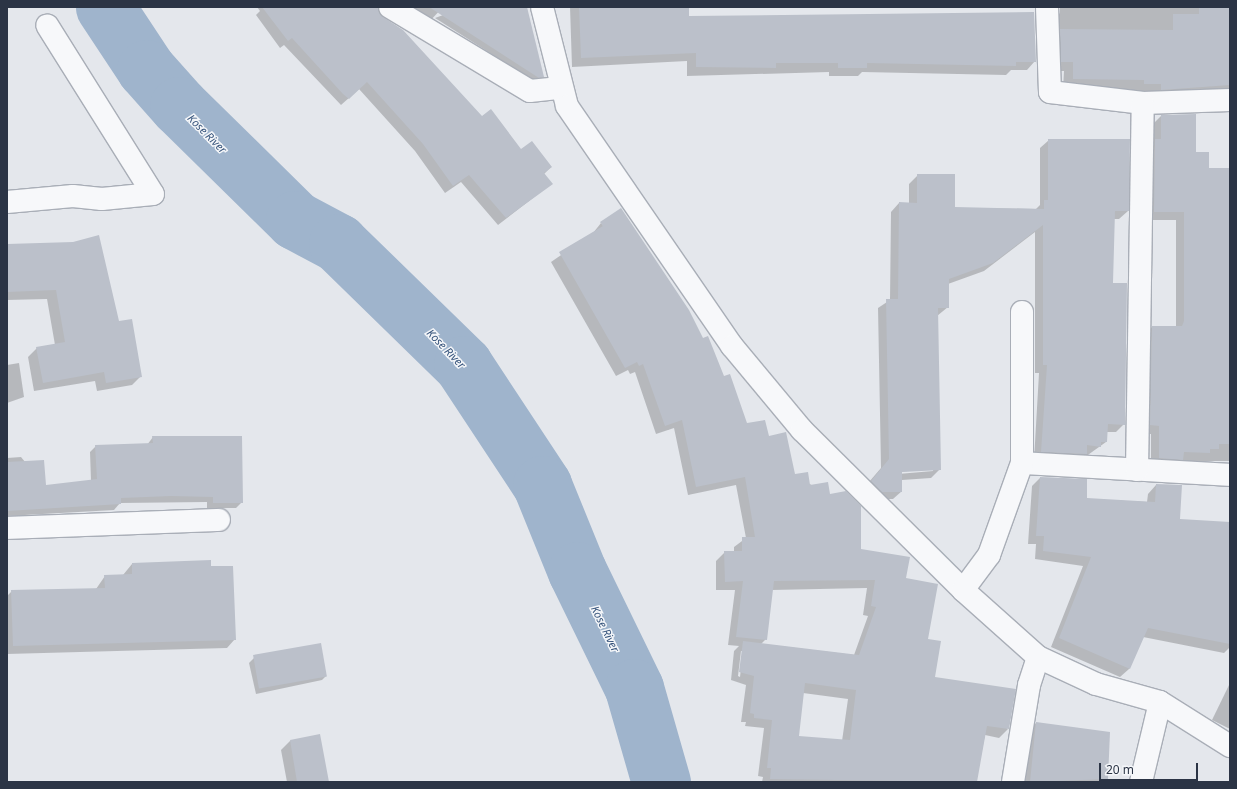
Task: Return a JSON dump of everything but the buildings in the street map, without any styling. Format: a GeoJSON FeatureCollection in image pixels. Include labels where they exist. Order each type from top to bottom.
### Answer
{"type":"FeatureCollection","features":[{"type":"Feature","properties":{"kind":"street"},"geometry":{"type":"LineString","coordinates":[[390,7],[530,91],[560,88]]}},
{"type":"Feature","properties":{"kind":"street"},"geometry":{"type":"LineString","coordinates":[[542,7],[560,88],[567,106],[613,176],[732,346],[802,430],[963,590],[1038,657],[1096,684],[1160,702],[1230,746]]}},
{"type":"Feature","properties":{"kind":"street"},"geometry":{"type":"LineString","coordinates":[[1047,7],[1050,92],[1144,103],[1230,100]]}},
{"type":"Feature","properties":{"kind":"street"},"geometry":{"type":"LineString","coordinates":[[7,202],[73,196],[102,199],[153,194],[47,25]]}},
{"type":"Feature","properties":{"kind":"street"},"geometry":{"type":"LineString","coordinates":[[1137,470],[1144,103]]}},
{"type":"Feature","properties":{"kind":"street"},"geometry":{"type":"LineString","coordinates":[[963,590],[989,555],[1022,463],[1022,312]]}},
{"type":"Feature","properties":{"kind":"street"},"geometry":{"type":"LineString","coordinates":[[1022,463],[1230,475]]}},
{"type":"Feature","properties":{"kind":"street"},"geometry":{"type":"LineString","coordinates":[[7,528],[219,520]]}},
{"type":"Feature","properties":{"kind":"street"},"geometry":{"type":"LineString","coordinates":[[1013,782],[1029,685],[1038,657]]}},
{"type":"Feature","properties":{"kind":"street"},"geometry":{"type":"LineString","coordinates":[[1141,782],[1160,702]]}},
{"type":"Feature","properties":{"kind":"waterway","name":"Kose River"},"geometry":{"type":"LineString","coordinates":[[105,7],[146,69],[179,106],[295,220],[338,243],[463,365],[542,485],[577,571],[634,688],[661,782]]}}]}
